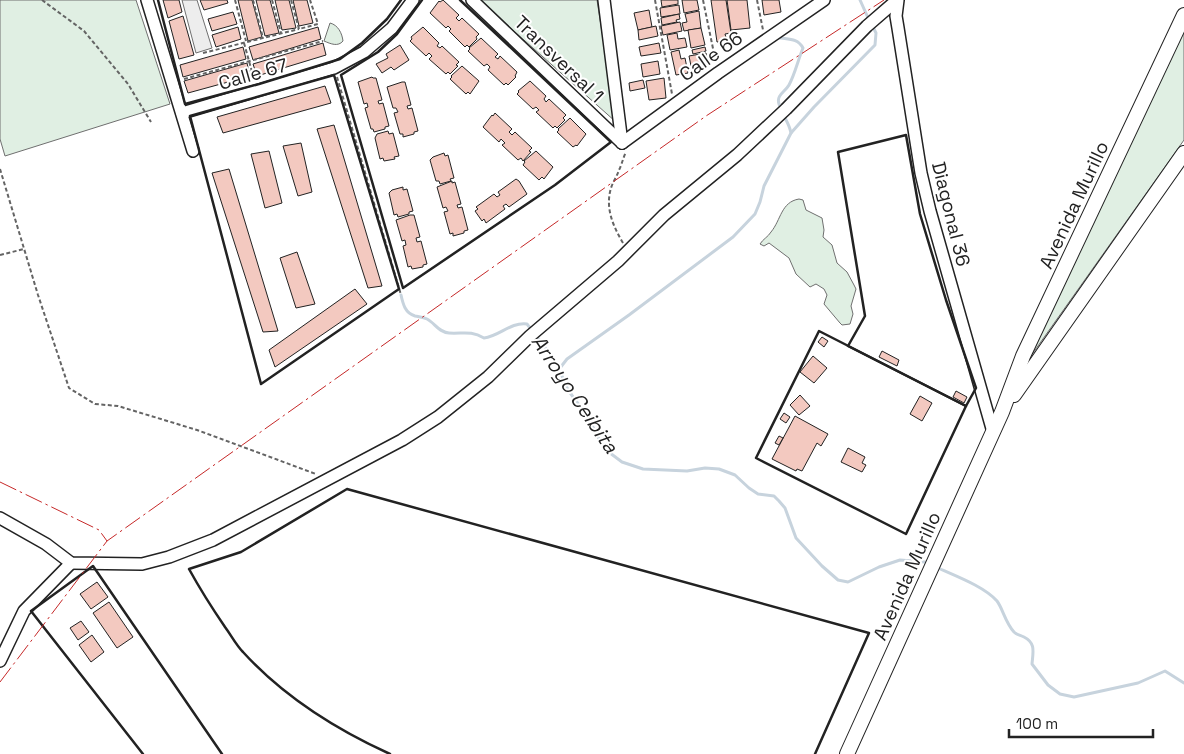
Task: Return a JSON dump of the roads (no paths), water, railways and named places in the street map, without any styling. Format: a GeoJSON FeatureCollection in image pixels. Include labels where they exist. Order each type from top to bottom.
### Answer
{"type":"FeatureCollection","features":[{"type":"Feature","properties":{"kind":"main road","name":"Avenida Murillo"},"geometry":{"type":"LineString","coordinates":[[847,754],[1002,412],[1023,356],[1184,15]]}},
{"type":"Feature","properties":{"kind":"main road","name":"Avenida Murillo"},"geometry":{"type":"LineString","coordinates":[[1002,412],[1184,153]]}},
{"type":"Feature","properties":{"kind":"street"},"geometry":{"type":"LineString","coordinates":[[147,0],[193,151]]}},
{"type":"Feature","properties":{"kind":"street","name":"Calle 67"},"geometry":{"type":"LineString","coordinates":[[182,113],[334,68],[364,52],[395,31],[413,0]]}},
{"type":"Feature","properties":{"kind":"street","name":"Transversal 1"},"geometry":{"type":"LineString","coordinates":[[472,0],[626,140]]}},
{"type":"Feature","properties":{"kind":"street"},"geometry":{"type":"LineString","coordinates":[[604,0],[626,140]]}},
{"type":"Feature","properties":{"kind":"street","name":"Calle 66"},"geometry":{"type":"LineString","coordinates":[[626,140],[764,40],[824,0]]}},
{"type":"Feature","properties":{"kind":"street"},"geometry":{"type":"LineString","coordinates":[[0,518],[46,544],[71,563],[142,564],[169,557],[212,540],[402,440],[438,416],[488,377],[535,332],[618,261],[664,215],[737,155],[898,0]]}},
{"type":"Feature","properties":{"kind":"street","name":"Diagonal 36"},"geometry":{"type":"LineString","coordinates":[[898,0],[896,16],[920,173],[993,432]]}},
{"type":"Feature","properties":{"kind":"street"},"geometry":{"type":"LineString","coordinates":[[0,661],[24,611],[71,563]]}},
{"type":"Feature","properties":{"kind":"waterway"},"geometry":{"type":"LineString","coordinates":[[860,0],[869,20]]}},
{"type":"Feature","properties":{"kind":"waterway"},"geometry":{"type":"LineString","coordinates":[[791,133],[875,45],[876,33],[872,25]]}},
{"type":"Feature","properties":{"kind":"waterway"},"geometry":{"type":"LineString","coordinates":[[560,368],[567,359],[733,237],[755,214],[764,186],[791,133],[778,101],[791,81],[803,48],[795,40],[775,37]]}},
{"type":"Feature","properties":{"kind":"waterway","name":"Arroyo Ceibita"},"geometry":{"type":"LineString","coordinates":[[401,295],[409,313],[427,319],[439,329],[449,333],[470,333],[484,338],[515,325],[527,324],[556,362],[568,390],[590,420],[602,444],[610,453],[622,462],[643,469],[687,471],[705,468],[719,469],[735,475],[758,494],[774,496],[785,508],[796,538],[838,580],[848,582],[879,567],[900,560],[930,564]]}},
{"type":"Feature","properties":{"kind":"waterway","name":"Arroyo Ceibita"},"geometry":{"type":"LineString","coordinates":[[936,567],[984,590],[997,601],[1014,632],[1028,639],[1032,645],[1032,664],[1048,685],[1060,694],[1074,697],[1138,683],[1165,671],[1184,683]]}}]}
